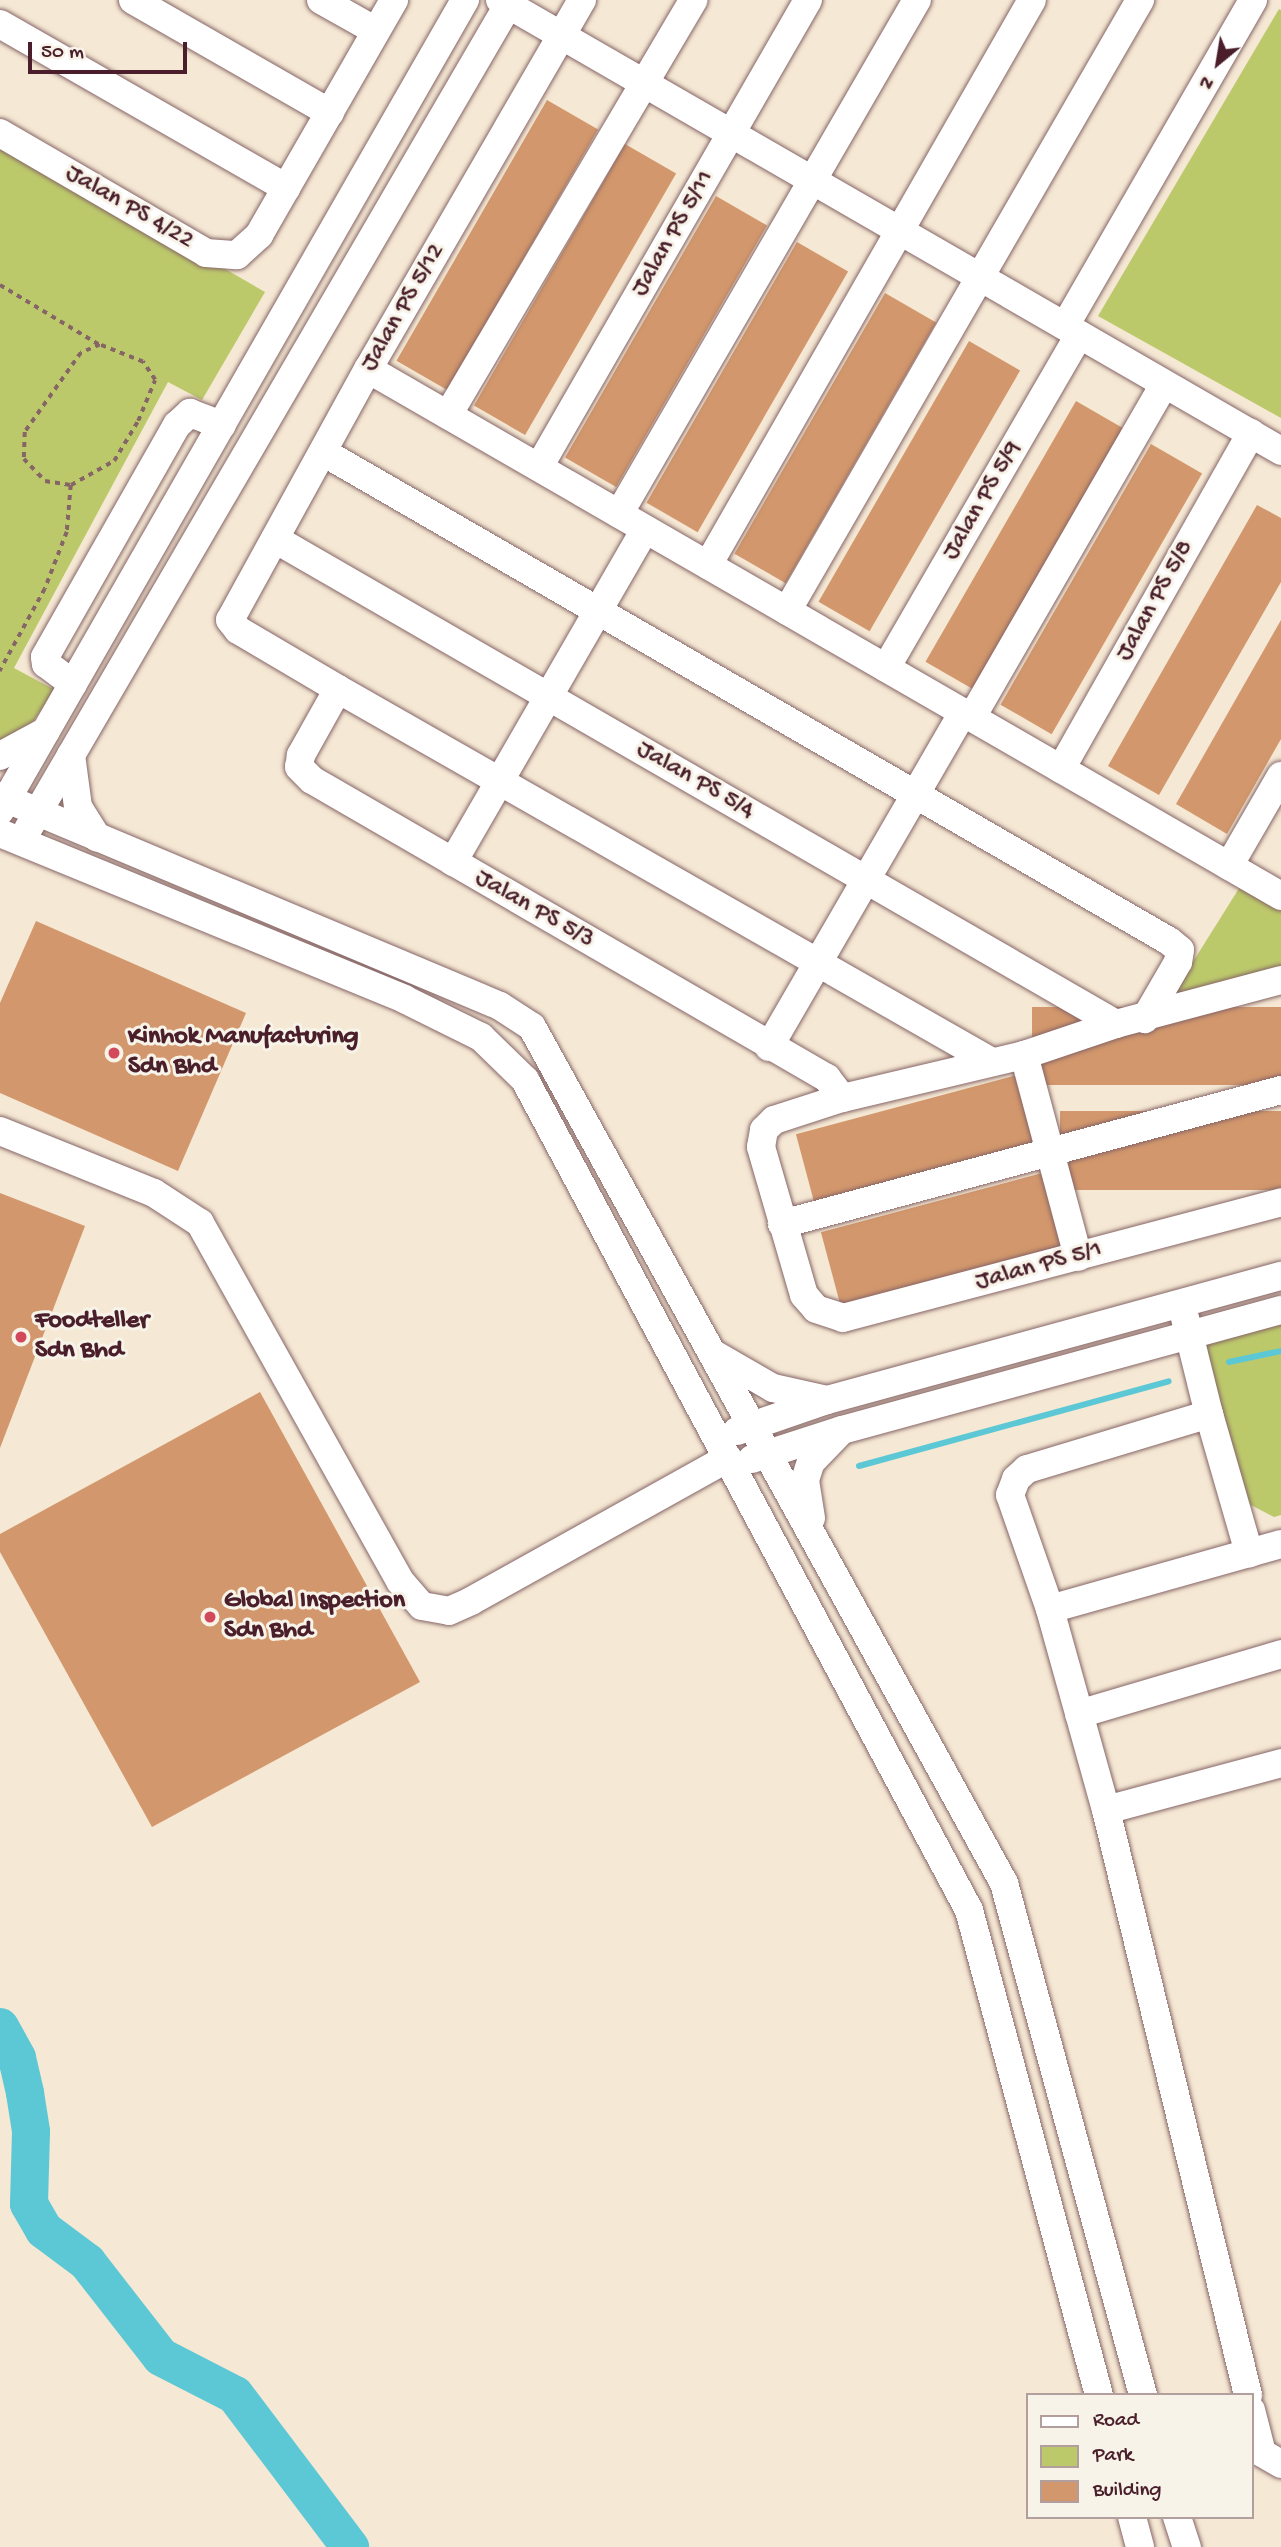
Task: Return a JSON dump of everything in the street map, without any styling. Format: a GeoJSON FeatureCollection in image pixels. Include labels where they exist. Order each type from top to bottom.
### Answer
{"type":"FeatureCollection","features":[{"type":"Feature","properties":{"kind":"street"},"geometry":{"type":"LineString","coordinates":[[133,0],[330,113]]}},
{"type":"Feature","properties":{"kind":"street"},"geometry":{"type":"LineString","coordinates":[[321,0],[376,32]]}},
{"type":"Feature","properties":{"kind":"street"},"geometry":{"type":"LineString","coordinates":[[0,24],[286,188],[394,0]]}},
{"type":"Feature","properties":{"kind":"street"},"geometry":{"type":"LineString","coordinates":[[465,0],[46,731],[2,802],[97,837],[500,1006],[532,1027],[1004,1883],[1142,2393]]}},
{"type":"Feature","properties":{"kind":"street","name":"Jalan PS 5/12"},"geometry":{"type":"LineString","coordinates":[[338,689],[238,630],[230,620],[368,369],[582,0]]}},
{"type":"Feature","properties":{"kind":"street"},"geometry":{"type":"LineString","coordinates":[[448,415],[693,0]]}},
{"type":"Feature","properties":{"kind":"street","name":"Jalan PS 5/11"},"geometry":{"type":"LineString","coordinates":[[539,467],[808,0]]}},
{"type":"Feature","properties":{"kind":"street"},"geometry":{"type":"LineString","coordinates":[[619,514],[917,0]]}},
{"type":"Feature","properties":{"kind":"street"},"geometry":{"type":"LineString","coordinates":[[708,565],[1032,0]]}},
{"type":"Feature","properties":{"kind":"street"},"geometry":{"type":"LineString","coordinates":[[787,611],[1140,0]]}},
{"type":"Feature","properties":{"kind":"street","name":"Jalan PS 5/9"},"geometry":{"type":"LineString","coordinates":[[886,668],[1253,0]]}},
{"type":"Feature","properties":{"kind":"street"},"geometry":{"type":"LineString","coordinates":[[1097,2393],[969,1910],[726,1455],[511,1062],[481,1037],[404,999],[10,837],[37,813],[506,2],[1281,451]]}},
{"type":"Feature","properties":{"kind":"street","name":"Jalan PS 4/22"},"geometry":{"type":"LineString","coordinates":[[0,133],[206,253],[237,255],[259,235],[286,188]]}},
{"type":"Feature","properties":{"kind":"street"},"geometry":{"type":"LineString","coordinates":[[368,369],[1281,896]]}},
{"type":"Feature","properties":{"kind":"street"},"geometry":{"type":"LineString","coordinates":[[769,1047],[915,794],[967,715],[1164,384]]}},
{"type":"Feature","properties":{"kind":"street"},"geometry":{"type":"LineString","coordinates":[[73,684],[46,664],[45,657],[177,425],[190,413],[222,425]]}},
{"type":"Feature","properties":{"kind":"street","name":"Jalan PS 5/8"},"geometry":{"type":"LineString","coordinates":[[1061,769],[1251,433]]}},
{"type":"Feature","properties":{"kind":"street"},"geometry":{"type":"LineString","coordinates":[[323,452],[1180,950],[1146,1019]]}},
{"type":"Feature","properties":{"kind":"street"},"geometry":{"type":"LineString","coordinates":[[453,862],[645,529]]}},
{"type":"Feature","properties":{"kind":"street","name":"Jalan PS 5/4"},"geometry":{"type":"LineString","coordinates":[[275,539],[1116,1024]]}},
{"type":"Feature","properties":{"kind":"street"},"geometry":{"type":"LineString","coordinates":[[338,689],[992,1062]]}},
{"type":"Feature","properties":{"kind":"street","name":"Jalan PS 5/3"},"geometry":{"type":"LineString","coordinates":[[338,689],[301,755],[299,767],[312,780],[827,1079],[842,1098]]}},
{"type":"Feature","properties":{"kind":"street"},"geometry":{"type":"LineString","coordinates":[[0,756],[46,731]]}},
{"type":"Feature","properties":{"kind":"street"},"geometry":{"type":"LineString","coordinates":[[71,755],[78,807],[97,837]]}},
{"type":"Feature","properties":{"kind":"street"},"geometry":{"type":"LineString","coordinates":[[1229,866],[1281,776]]}},
{"type":"Feature","properties":{"kind":"street"},"geometry":{"type":"LineString","coordinates":[[1281,979],[1146,1019],[1116,1024],[1024,1055],[842,1098],[774,1120],[764,1130],[761,1147],[782,1224],[1051,1154],[1281,1090]]}},
{"type":"Feature","properties":{"kind":"street"},"geometry":{"type":"LineString","coordinates":[[1024,1055],[1078,1257]]}},
{"type":"Feature","properties":{"kind":"street"},"geometry":{"type":"LineString","coordinates":[[0,1131],[154,1193],[201,1223],[400,1581],[422,1606],[449,1611],[726,1455],[751,1424],[827,1400],[1281,1276]]}},
{"type":"Feature","properties":{"kind":"street","name":"Jalan PS 5/1"},"geometry":{"type":"LineString","coordinates":[[782,1224],[804,1295],[822,1312],[843,1318],[1281,1202]]}},
{"type":"Feature","properties":{"kind":"street"},"geometry":{"type":"LineString","coordinates":[[1181,1303],[1209,1414],[1249,1553]]}},
{"type":"Feature","properties":{"kind":"street"},"geometry":{"type":"LineString","coordinates":[[726,1455],[767,1452],[1281,1310]]}},
{"type":"Feature","properties":{"kind":"street"},"geometry":{"type":"LineString","coordinates":[[711,1352],[773,1388],[827,1400]]}},
{"type":"Feature","properties":{"kind":"street"},"geometry":{"type":"LineString","coordinates":[[1209,1414],[1027,1469],[1016,1479],[1010,1495],[1050,1609],[1106,1810],[1248,2393]]}},
{"type":"Feature","properties":{"kind":"street"},"geometry":{"type":"LineString","coordinates":[[817,1542],[805,1480],[821,1447],[842,1430]]}},
{"type":"Feature","properties":{"kind":"street"},"geometry":{"type":"LineString","coordinates":[[1050,1609],[1281,1544]]}},
{"type":"Feature","properties":{"kind":"street"},"geometry":{"type":"LineString","coordinates":[[1079,1714],[1281,1654]]}},
{"type":"Feature","properties":{"kind":"street"},"geometry":{"type":"LineString","coordinates":[[1106,1810],[1281,1763]]}},
{"type":"Feature","properties":{"kind":"street"},"geometry":{"type":"LineString","coordinates":[[1253,2418],[1262,2453],[1281,2464]]}},
{"type":"Feature","properties":{"kind":"street"},"geometry":{"type":"LineString","coordinates":[[1133,2519],[1140,2547]]}},
{"type":"Feature","properties":{"kind":"street"},"geometry":{"type":"LineString","coordinates":[[1178,2519],[1187,2547]]}},
{"type":"Feature","properties":{"kind":"path"},"geometry":{"type":"LineString","coordinates":[[0,285],[100,345],[142,362],[155,380],[138,421],[114,461],[71,485],[45,481],[24,459],[25,432],[81,353],[100,345]]}},
{"type":"Feature","properties":{"kind":"path"},"geometry":{"type":"LineString","coordinates":[[0,671],[45,589],[67,532],[71,485]]}},
{"type":"Feature","properties":{"kind":"green space"},"geometry":{"type":"Polygon","coordinates":[[[1279,9],[1281,10],[1281,418],[1098,316],[1279,9]]]}},
{"type":"Feature","properties":{"kind":"green space"},"geometry":{"type":"Polygon","coordinates":[[[0,139],[265,292],[202,400],[168,382],[14,668],[55,690],[32,723],[0,743],[0,139]]]}},
{"type":"Feature","properties":{"kind":"green space"},"geometry":{"type":"Polygon","coordinates":[[[1243,882],[1281,909],[1281,969],[1169,1000],[1243,882]]]}},
{"type":"Feature","properties":{"kind":"green space"},"geometry":{"type":"Polygon","coordinates":[[[1281,1321],[1281,1515],[1274,1517],[1247,1503],[1200,1342],[1281,1321]]]}},
{"type":"Feature","properties":{"kind":"building"},"geometry":{"type":"Polygon","coordinates":[[[547,100],[598,130],[448,390],[397,361],[547,100]]]}},
{"type":"Feature","properties":{"kind":"building"},"geometry":{"type":"Polygon","coordinates":[[[625,144],[676,174],[525,435],[474,406],[625,144]]]}},
{"type":"Feature","properties":{"kind":"building"},"geometry":{"type":"Polygon","coordinates":[[[716,196],[767,226],[616,487],[565,458],[716,196]]]}},
{"type":"Feature","properties":{"kind":"building"},"geometry":{"type":"Polygon","coordinates":[[[797,242],[848,272],[698,532],[646,503],[797,242]]]}},
{"type":"Feature","properties":{"kind":"building"},"geometry":{"type":"Polygon","coordinates":[[[885,293],[936,323],[786,583],[734,554],[885,293]]]}},
{"type":"Feature","properties":{"kind":"building"},"geometry":{"type":"Polygon","coordinates":[[[969,341],[1020,370],[870,631],[819,602],[969,341]]]}},
{"type":"Feature","properties":{"kind":"building"},"geometry":{"type":"Polygon","coordinates":[[[1076,401],[1127,430],[977,691],[926,662],[1076,401]]]}},
{"type":"Feature","properties":{"kind":"building"},"geometry":{"type":"Polygon","coordinates":[[[1151,444],[1202,474],[1052,734],[1001,705],[1151,444]]]}},
{"type":"Feature","properties":{"kind":"building"},"geometry":{"type":"Polygon","coordinates":[[[1257,505],[1281,518],[1281,582],[1159,795],[1108,766],[1257,505]]]}},
{"type":"Feature","properties":{"kind":"building"},"geometry":{"type":"Polygon","coordinates":[[[1281,620],[1281,739],[1227,834],[1176,804],[1281,620]]]}},
{"type":"Feature","properties":{"kind":"building","name":"Kinhok Manufacturing Sdn Bhd"},"geometry":{"type":"Polygon","coordinates":[[[36,921],[246,1013],[178,1171],[0,1093],[0,1003],[36,921]]]}},
{"type":"Feature","properties":{"kind":"building"},"geometry":{"type":"Polygon","coordinates":[[[1032,1007],[1281,1007],[1281,1085],[1032,1085],[1032,1007]]]}},
{"type":"Feature","properties":{"kind":"building"},"geometry":{"type":"Polygon","coordinates":[[[1021,1074],[1041,1147],[816,1208],[796,1134],[1021,1074]]]}},
{"type":"Feature","properties":{"kind":"building"},"geometry":{"type":"Polygon","coordinates":[[[1060,1111],[1281,1111],[1281,1190],[1060,1190],[1060,1111]]]}},
{"type":"Feature","properties":{"kind":"building"},"geometry":{"type":"Polygon","coordinates":[[[1046,1172],[1066,1245],[841,1306],[821,1232],[1046,1172]]]}},
{"type":"Feature","properties":{"kind":"building","name":"Foodteller Sdn Bhd"},"geometry":{"type":"Polygon","coordinates":[[[0,1193],[85,1226],[0,1448],[0,1193]]]}},
{"type":"Feature","properties":{"kind":"building","name":"Global Inspection Sdn Bhd"},"geometry":{"type":"Polygon","coordinates":[[[260,1392],[420,1682],[152,1827],[0,1552],[0,1534],[260,1392]]]}},
{"type":"Feature","properties":{"kind":"waterway"},"geometry":{"type":"LineString","coordinates":[[1229,1362],[1281,1351]]}},
{"type":"Feature","properties":{"kind":"waterway"},"geometry":{"type":"LineString","coordinates":[[859,1466],[1169,1381]]}},
{"type":"Feature","properties":{"kind":"waterway"},"geometry":{"type":"LineString","coordinates":[[0,2027],[17,2058],[25,2093],[31,2132],[29,2204],[44,2230],[87,2262],[161,2357],[235,2395],[350,2547]]}},
{"type":"Feature","properties":{"kind":"place","name":"Kinhok Manufacturing Sdn Bhd"},"geometry":{"type":"Point","coordinates":[114,1053]}},
{"type":"Feature","properties":{"kind":"place","name":"Foodteller Sdn Bhd"},"geometry":{"type":"Point","coordinates":[21,1337]}},
{"type":"Feature","properties":{"kind":"place","name":"Global Inspection Sdn Bhd"},"geometry":{"type":"Point","coordinates":[210,1617]}}]}
